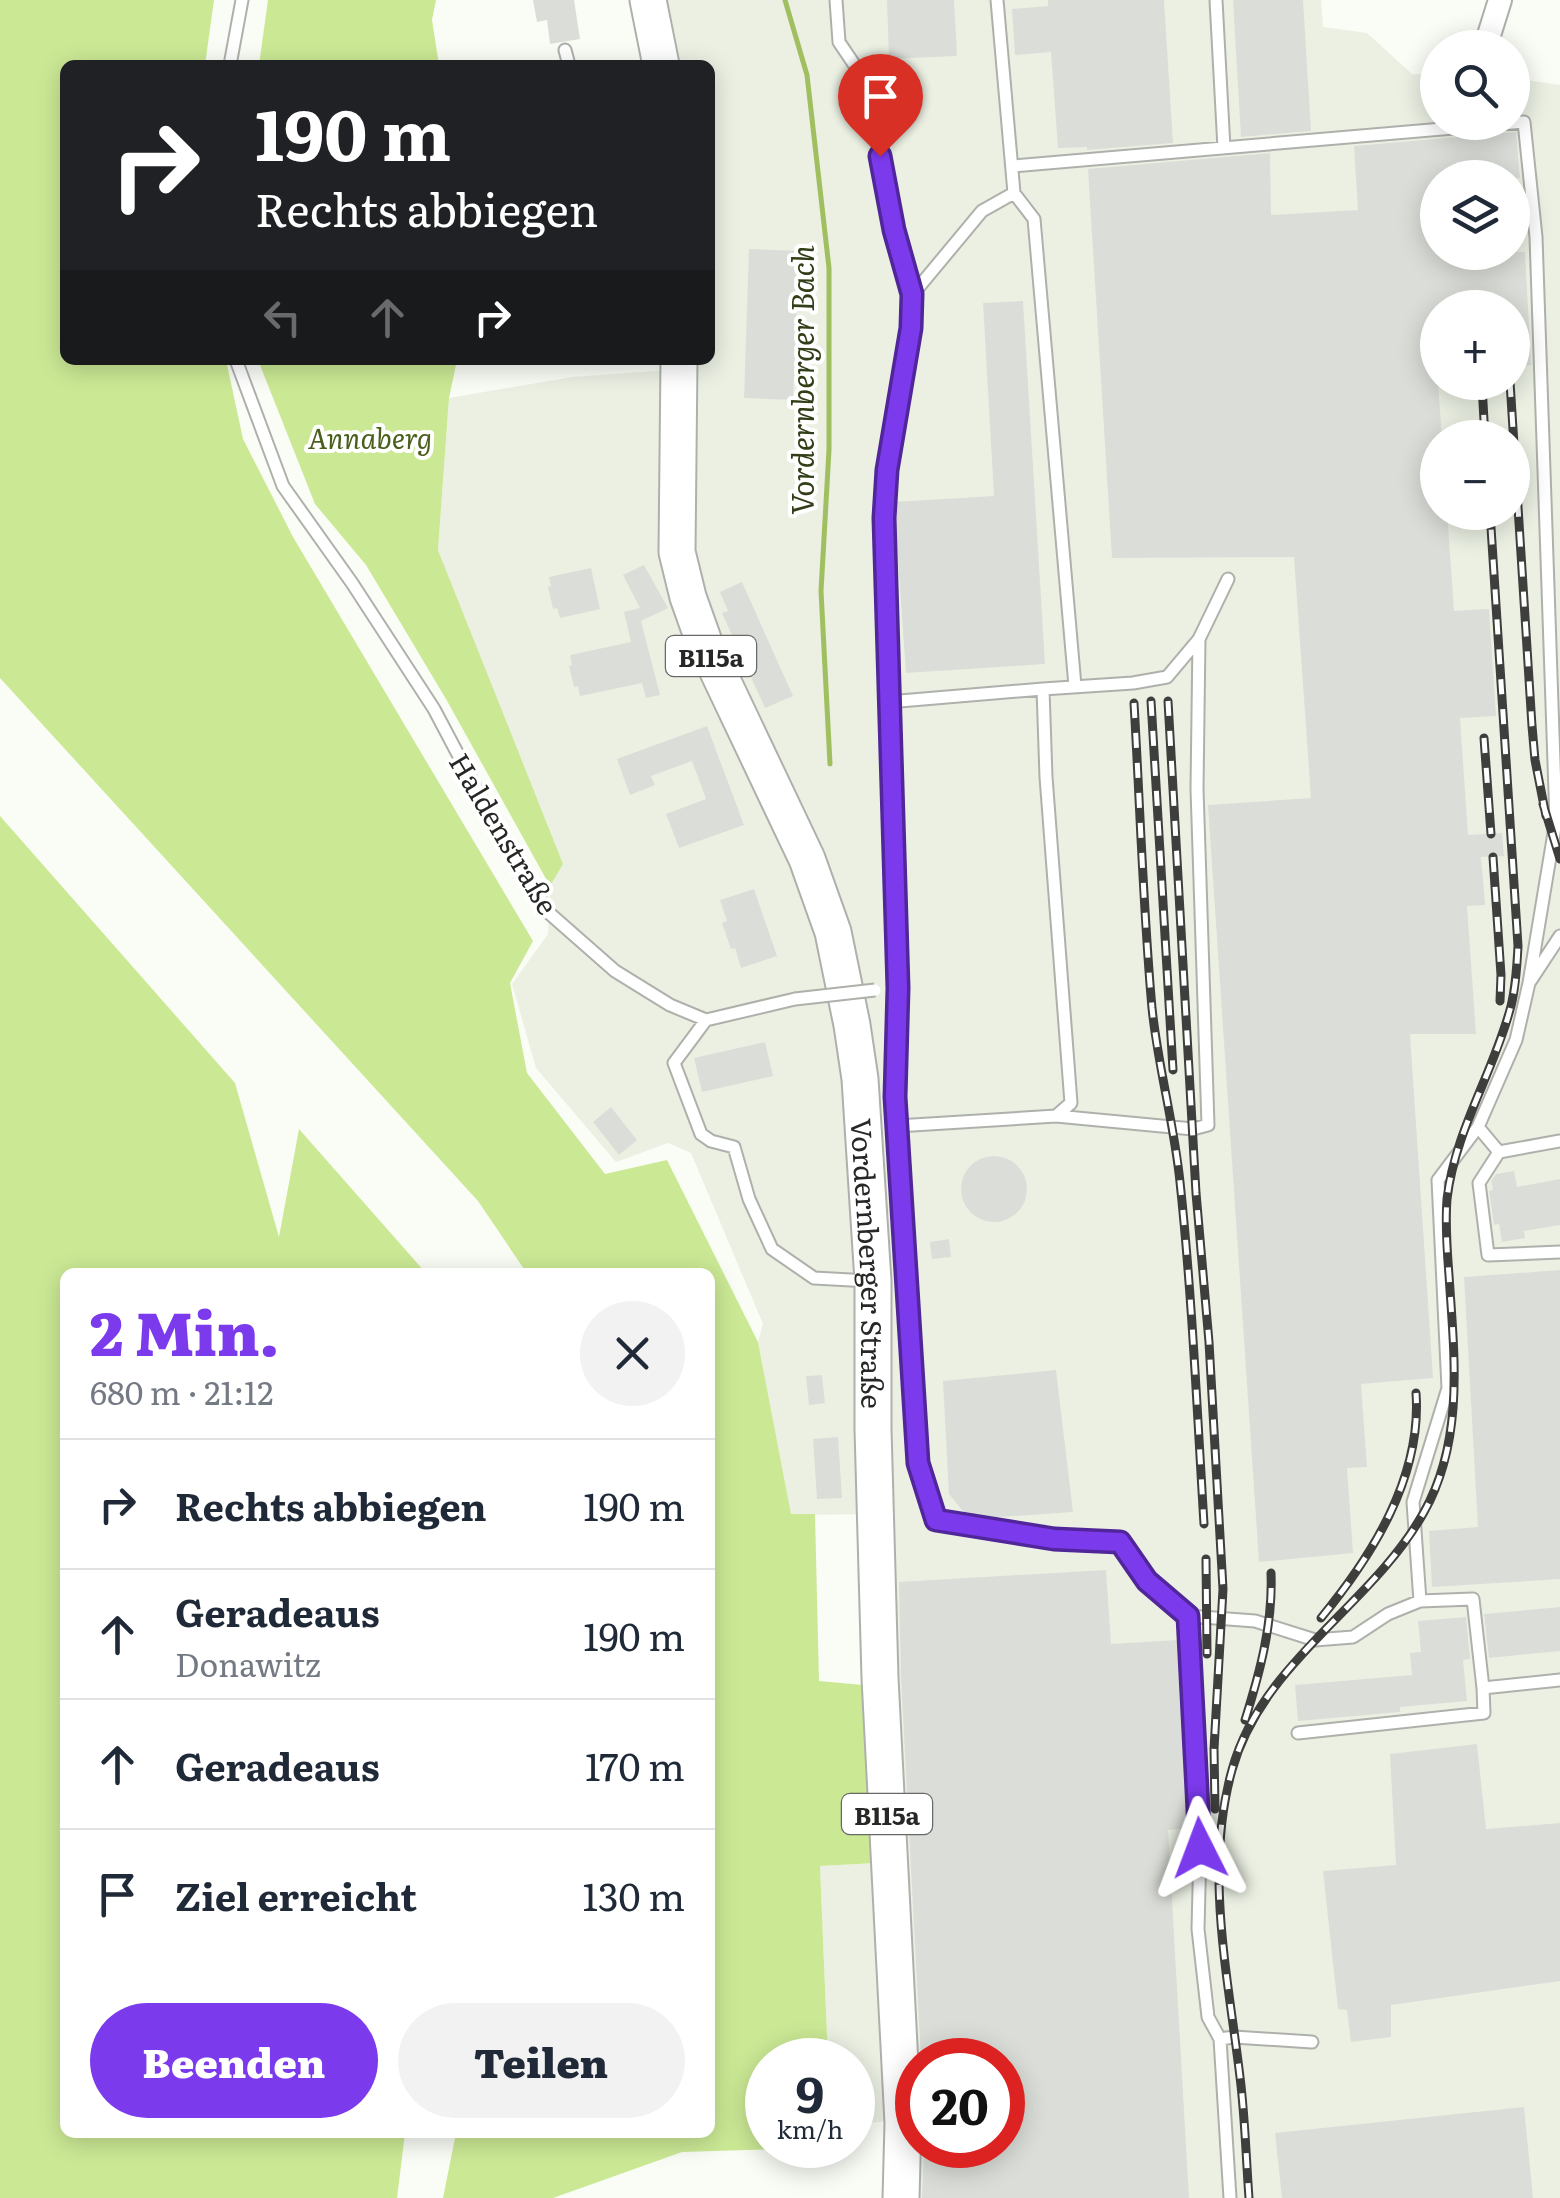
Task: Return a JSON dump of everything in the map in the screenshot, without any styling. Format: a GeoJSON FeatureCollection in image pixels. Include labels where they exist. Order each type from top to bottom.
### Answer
{"type":"FeatureCollection","features":[{"type":"Feature","properties":{"kind":"main road"},"geometry":{"type":"LineString","coordinates":[[648,0],[659,60]]}},
{"type":"Feature","properties":{"kind":"main road","name":"Vordernberger Straße"},"geometry":{"type":"LineString","coordinates":[[676,373],[678,552],[688,597],[704,642],[807,858],[833,932],[860,1078],[873,1281],[878,1621],[903,2123],[901,2198]]}},
{"type":"Feature","properties":{"kind":"street"},"geometry":{"type":"LineString","coordinates":[[1491,30],[1500,0]]}},
{"type":"Feature","properties":{"kind":"lane"},"geometry":{"type":"LineString","coordinates":[[231,60],[242,0]]}},
{"type":"Feature","properties":{"kind":"lane"},"geometry":{"type":"LineString","coordinates":[[836,0],[839,42],[866,82],[894,230],[912,294],[911,328],[887,470],[884,518],[898,988],[896,1126],[918,1463],[936,1520],[1054,1539],[1120,1542],[1147,1581],[1188,1616],[1255,1621],[1314,1640],[1353,1637],[1388,1614],[1420,1601],[1473,1599],[1484,1713],[1298,1733]]}},
{"type":"Feature","properties":{"kind":"lane"},"geometry":{"type":"LineString","coordinates":[[997,0],[1014,193],[1034,219],[1075,686]]}},
{"type":"Feature","properties":{"kind":"lane"},"geometry":{"type":"LineString","coordinates":[[1216,0],[1224,148]]}},
{"type":"Feature","properties":{"kind":"lane"},"geometry":{"type":"LineString","coordinates":[[565,50],[568,60]]}},
{"type":"Feature","properties":{"kind":"lane"},"geometry":{"type":"LineString","coordinates":[[1012,166],[1524,122],[1536,237],[1557,702],[1556,821],[1516,1040],[1478,1126],[1438,1180],[1448,1388],[1412,1502],[1420,1601]]}},
{"type":"Feature","properties":{"kind":"lane"},"geometry":{"type":"LineString","coordinates":[[912,294],[982,211],[1014,193]]}},
{"type":"Feature","properties":{"kind":"lane","name":"Haldenstraße"},"geometry":{"type":"LineString","coordinates":[[238,365],[283,486],[434,710],[500,834],[548,913],[615,971],[670,1005],[706,1020]]}},
{"type":"Feature","properties":{"kind":"lane"},"geometry":{"type":"LineString","coordinates":[[888,702],[1167,678],[1199,639],[1228,579]]}},
{"type":"Feature","properties":{"kind":"lane"},"geometry":{"type":"LineString","coordinates":[[896,1126],[1056,1116],[1193,1129],[1208,1125],[1196,789],[1199,639]]}},
{"type":"Feature","properties":{"kind":"lane"},"geometry":{"type":"LineString","coordinates":[[1043,689],[1071,1103],[1056,1116]]}},
{"type":"Feature","properties":{"kind":"lane"},"geometry":{"type":"LineString","coordinates":[[1529,983],[1560,936]]}},
{"type":"Feature","properties":{"kind":"lane"},"geometry":{"type":"LineString","coordinates":[[873,1281],[814,1278],[772,1249],[748,1200],[734,1147],[701,1134],[674,1063],[706,1020],[795,999],[898,988]]}},
{"type":"Feature","properties":{"kind":"lane"},"geometry":{"type":"LineString","coordinates":[[1478,1126],[1498,1152]]}},
{"type":"Feature","properties":{"kind":"lane"},"geometry":{"type":"LineString","coordinates":[[1560,1142],[1498,1152],[1478,1183],[1488,1255],[1560,1252]]}},
{"type":"Feature","properties":{"kind":"lane"},"geometry":{"type":"LineString","coordinates":[[1188,1616],[1200,1848],[1198,1929],[1208,2017],[1220,2039],[1230,2198]]}},
{"type":"Feature","properties":{"kind":"lane"},"geometry":{"type":"LineString","coordinates":[[1482,1688],[1560,1680]]}},
{"type":"Feature","properties":{"kind":"lane"},"geometry":{"type":"LineString","coordinates":[[1220,2039],[1312,2042]]}},
{"type":"Feature","properties":{"kind":"shaded area"},"geometry":{"type":"Polygon","coordinates":[[[666,0],[1321,0],[1323,27],[1367,33],[1412,74],[1420,74],[1420,140],[1530,140],[1530,81],[1560,85],[1560,2198],[912,2198],[911,2168],[1025,2168],[1025,2038],[905,2038],[883,1514],[791,1515],[758,1342],[763,1324],[691,1153],[668,1143],[616,1162],[536,1068],[512,984],[548,934],[550,886],[562,864],[438,550],[449,398],[572,377],[715,365],[715,60],[676,60],[666,0]]]}},
{"type":"Feature","properties":{"kind":"shaded area"},"geometry":{"type":"Polygon","coordinates":[[[876,1863],[892,2121],[875,2122],[875,2038],[827,2038],[820,1866],[876,1863]]]}},
{"type":"Feature","properties":{"kind":"green space"},"geometry":{"type":"Polygon","coordinates":[[[0,0],[214,0],[206,60],[60,60],[60,365],[227,365],[243,439],[293,537],[533,941],[510,983],[527,1073],[605,1174],[667,1160],[758,1342],[791,1514],[815,1514],[819,1681],[863,1685],[876,1863],[820,1866],[827,2038],[745,2038],[745,2150],[682,2152],[553,2198],[443,2198],[455,2138],[715,2138],[715,1268],[523,1268],[478,1201],[0,678],[0,0]]]}},
{"type":"Feature","properties":{"kind":"green space"},"geometry":{"type":"Polygon","coordinates":[[[268,0],[436,0],[432,20],[438,60],[260,60],[268,0]]]}},
{"type":"Feature","properties":{"kind":"green space","name":"Annaberg"},"geometry":{"type":"Polygon","coordinates":[[[260,365],[456,365],[449,398],[438,550],[563,864],[550,886],[366,565],[315,504],[260,365]]]}},
{"type":"Feature","properties":{"kind":"green space"},"geometry":{"type":"Polygon","coordinates":[[[0,816],[235,1083],[279,1237],[299,1129],[421,1268],[60,1268],[60,2138],[404,2138],[397,2198],[0,2198],[0,816]]]}},
{"type":"Feature","properties":{"kind":"building"},"geometry":{"type":"Polygon","coordinates":[[[533,0],[574,0],[580,39],[550,44],[547,20],[537,22],[533,0]]]}},
{"type":"Feature","properties":{"kind":"building"},"geometry":{"type":"Polygon","coordinates":[[[887,0],[954,0],[957,56],[889,59],[887,0]]]}},
{"type":"Feature","properties":{"kind":"building"},"geometry":{"type":"Polygon","coordinates":[[[1048,0],[1164,0],[1173,143],[1087,150],[1058,148],[1051,52],[1015,55],[1012,9],[1048,6],[1048,0]]]}},
{"type":"Feature","properties":{"kind":"building"},"geometry":{"type":"Polygon","coordinates":[[[1233,0],[1303,0],[1311,131],[1241,137],[1233,0]]]}},
{"type":"Feature","properties":{"kind":"building"},"geometry":{"type":"Polygon","coordinates":[[[1423,140],[1517,140],[1518,160],[1420,160],[1420,270],[1526,270],[1527,290],[1420,290],[1420,400],[1439,400],[1441,420],[1420,420],[1420,530],[1448,530],[1454,611],[1489,609],[1496,716],[1460,718],[1468,835],[1502,833],[1504,856],[1481,857],[1485,905],[1467,906],[1476,1034],[1410,1034],[1433,1378],[1361,1384],[1367,1467],[1347,1468],[1353,1553],[1259,1562],[1208,805],[1311,798],[1294,557],[1112,558],[1088,169],[1270,153],[1271,215],[1358,210],[1354,146],[1423,140]]]}},
{"type":"Feature","properties":{"kind":"building"},"geometry":{"type":"Polygon","coordinates":[[[749,249],[799,251],[793,400],[744,398],[749,249]]]}},
{"type":"Feature","properties":{"kind":"building"},"geometry":{"type":"Polygon","coordinates":[[[1023,301],[1045,664],[906,673],[894,502],[994,496],[983,303],[1023,301]]]}},
{"type":"Feature","properties":{"kind":"building"},"geometry":{"type":"Polygon","coordinates":[[[644,565],[668,608],[641,621],[660,695],[646,698],[642,683],[580,696],[578,686],[574,687],[570,655],[631,642],[624,612],[640,608],[623,575],[644,565]]]}},
{"type":"Feature","properties":{"kind":"building"},"geometry":{"type":"Polygon","coordinates":[[[591,568],[600,609],[560,618],[557,608],[553,609],[549,577],[591,568]]]}},
{"type":"Feature","properties":{"kind":"building"},"geometry":{"type":"Polygon","coordinates":[[[742,582],[793,696],[765,708],[722,613],[728,611],[720,592],[742,582]]]}},
{"type":"Feature","properties":{"kind":"building"},"geometry":{"type":"Polygon","coordinates":[[[707,726],[744,825],[679,848],[666,814],[706,799],[692,761],[651,776],[655,785],[630,795],[617,759],[707,726]]]}},
{"type":"Feature","properties":{"kind":"building"},"geometry":{"type":"Polygon","coordinates":[[[754,889],[777,956],[741,968],[722,923],[727,921],[720,900],[754,889]]]}},
{"type":"Feature","properties":{"kind":"building"},"geometry":{"type":"Polygon","coordinates":[[[765,1042],[773,1076],[702,1092],[694,1058],[765,1042]]]}},
{"type":"Feature","properties":{"kind":"building"},"geometry":{"type":"Polygon","coordinates":[[[611,1107],[637,1140],[619,1155],[593,1122],[611,1107]]]}},
{"type":"Feature","properties":{"kind":"building"},"geometry":{"type":"Polygon","coordinates":[[[994,1156],[1017,1166],[1027,1189],[1017,1212],[994,1222],[971,1212],[961,1189],[971,1166],[994,1156]]]}},
{"type":"Feature","properties":{"kind":"building"},"geometry":{"type":"Polygon","coordinates":[[[1514,1171],[1517,1187],[1560,1179],[1560,1225],[1524,1231],[1525,1238],[1502,1242],[1499,1224],[1494,1225],[1489,1191],[1493,1190],[1491,1181],[1496,1174],[1514,1171]]]}},
{"type":"Feature","properties":{"kind":"building"},"geometry":{"type":"Polygon","coordinates":[[[949,1239],[951,1257],[932,1259],[930,1242],[949,1239]]]}},
{"type":"Feature","properties":{"kind":"building"},"geometry":{"type":"Polygon","coordinates":[[[1560,1270],[1560,1579],[1432,1587],[1429,1531],[1478,1527],[1464,1277],[1560,1270]]]}},
{"type":"Feature","properties":{"kind":"building"},"geometry":{"type":"Polygon","coordinates":[[[1056,1370],[1073,1512],[967,1516],[949,1494],[943,1381],[1056,1370]]]}},
{"type":"Feature","properties":{"kind":"building"},"geometry":{"type":"Polygon","coordinates":[[[822,1375],[825,1403],[809,1405],[806,1376],[822,1375]]]}},
{"type":"Feature","properties":{"kind":"building"},"geometry":{"type":"Polygon","coordinates":[[[838,1437],[842,1498],[817,1499],[813,1439],[838,1437]]]}},
{"type":"Feature","properties":{"kind":"building"},"geometry":{"type":"Polygon","coordinates":[[[1106,1570],[1111,1644],[1178,1640],[1189,1828],[1168,1830],[1189,2198],[922,2198],[923,2168],[1025,2168],[1025,2038],[920,2038],[899,1582],[1106,1570]]]}},
{"type":"Feature","properties":{"kind":"building"},"geometry":{"type":"Polygon","coordinates":[[[1560,1607],[1560,1651],[1489,1658],[1484,1614],[1560,1607]]]}},
{"type":"Feature","properties":{"kind":"building"},"geometry":{"type":"Polygon","coordinates":[[[1466,1617],[1470,1659],[1463,1660],[1467,1701],[1400,1707],[1400,1712],[1298,1721],[1295,1685],[1412,1675],[1410,1653],[1421,1652],[1418,1621],[1466,1617]]]}},
{"type":"Feature","properties":{"kind":"building"},"geometry":{"type":"Polygon","coordinates":[[[1477,1744],[1486,1829],[1560,1823],[1560,1981],[1391,2005],[1391,2037],[1351,2042],[1347,2010],[1338,2009],[1323,1871],[1396,1865],[1390,1754],[1477,1744]]]}},
{"type":"Feature","properties":{"kind":"building"},"geometry":{"type":"Polygon","coordinates":[[[1524,2107],[1533,2198],[1282,2198],[1275,2133],[1524,2107]]]}},
{"type":"Feature","properties":{"kind":"waterway","name":"Vordernberger Bach"},"geometry":{"type":"LineString","coordinates":[[785,0],[807,75],[829,268],[829,450],[821,591],[830,764]]}},
{"type":"Feature","properties":{"kind":"railway"},"geometry":{"type":"LineString","coordinates":[[1483,400],[1484,420]]}},
{"type":"Feature","properties":{"kind":"railway"},"geometry":{"type":"LineString","coordinates":[[1511,400],[1532,726],[1546,816]]}},
{"type":"Feature","properties":{"kind":"railway"},"geometry":{"type":"LineString","coordinates":[[1249,2198],[1242,2092],[1219,1884],[1224,1808],[1232,1770],[1247,1731],[1267,1697],[1292,1665],[1376,1577],[1424,1512],[1437,1484],[1451,1426],[1453,1335],[1447,1199],[1458,1149],[1511,1006],[1518,946],[1491,530]]}},
{"type":"Feature","properties":{"kind":"railway"},"geometry":{"type":"LineString","coordinates":[[1151,701],[1173,1070]]}},
{"type":"Feature","properties":{"kind":"railway"},"geometry":{"type":"LineString","coordinates":[[1168,701],[1223,1589],[1214,1749],[1215,1809]]}},
{"type":"Feature","properties":{"kind":"railway"},"geometry":{"type":"LineString","coordinates":[[1134,703],[1152,1008],[1180,1182],[1204,1524]]}},
{"type":"Feature","properties":{"kind":"railway"},"geometry":{"type":"LineString","coordinates":[[1484,738],[1491,834]]}},
{"type":"Feature","properties":{"kind":"railway"},"geometry":{"type":"LineString","coordinates":[[1543,804],[1560,859]]}},
{"type":"Feature","properties":{"kind":"railway"},"geometry":{"type":"LineString","coordinates":[[1493,857],[1500,1001]]}},
{"type":"Feature","properties":{"kind":"railway"},"geometry":{"type":"LineString","coordinates":[[1321,1618],[1358,1568],[1390,1514],[1411,1455],[1416,1393]]}},
{"type":"Feature","properties":{"kind":"railway"},"geometry":{"type":"LineString","coordinates":[[1206,1559],[1207,1654]]}},
{"type":"Feature","properties":{"kind":"railway"},"geometry":{"type":"LineString","coordinates":[[1245,1720],[1264,1648],[1271,1573]]}},
{"type":"Feature","properties":{"kind":"route"},"geometry":{"type":"LineString","coordinates":[[880,156],[894,230],[912,294],[911,328],[887,470],[884,518],[898,988],[895,1097],[918,1463],[936,1520],[1054,1539],[1120,1542],[1147,1581],[1188,1616],[1200,1848]]}}]}
